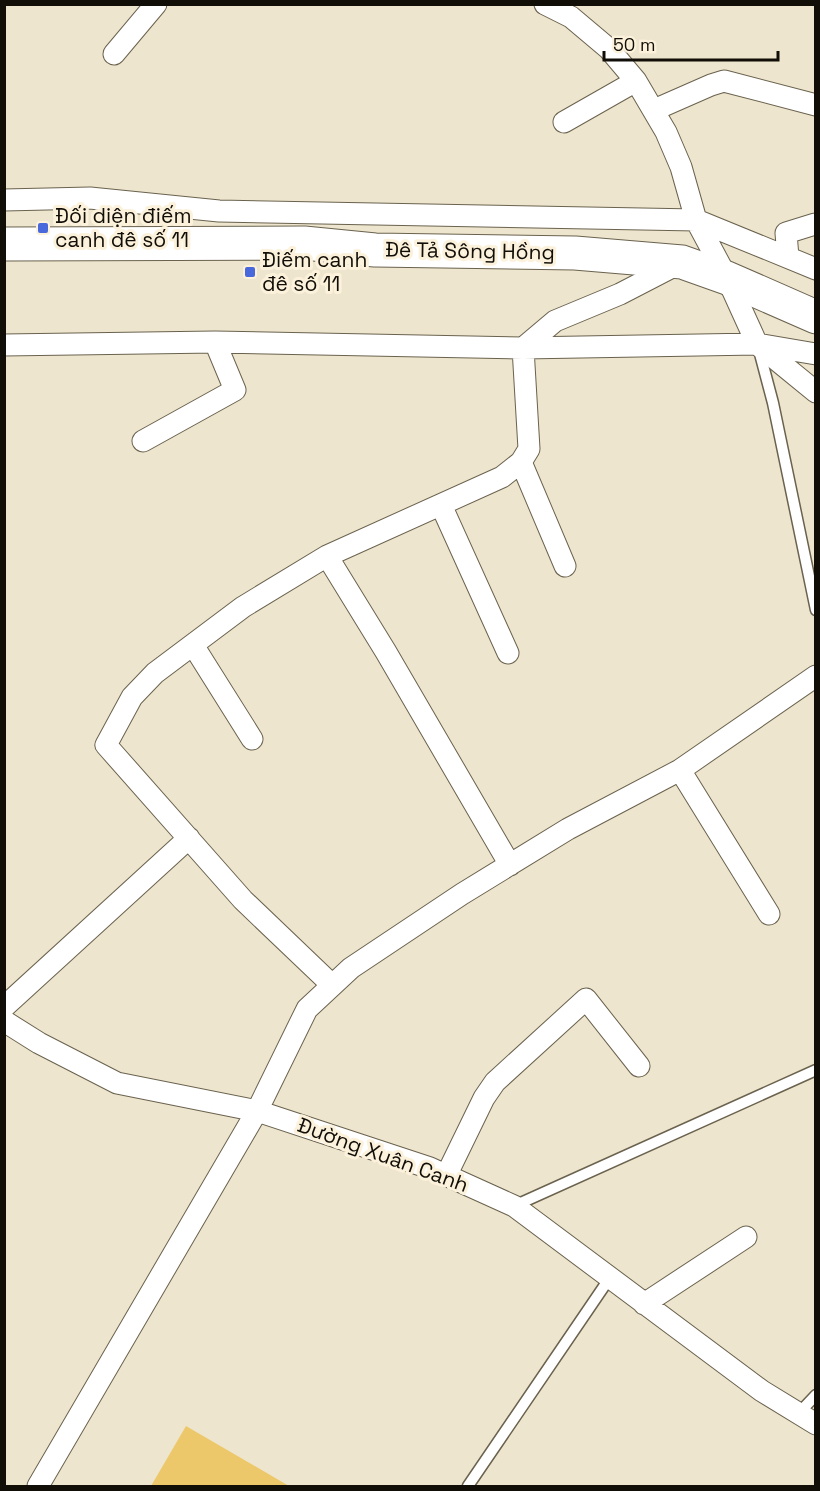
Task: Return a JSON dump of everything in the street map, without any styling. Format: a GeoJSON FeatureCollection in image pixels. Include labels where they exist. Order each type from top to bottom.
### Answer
{"type":"FeatureCollection","features":[{"type":"Feature","properties":{"kind":"main road","name":"Đê Tả Sông Hồng"},"geometry":{"type":"LineString","coordinates":[[4,244],[304,243],[367,249],[575,253],[682,262],[726,278],[816,317]]}},
{"type":"Feature","properties":{"kind":"street"},"geometry":{"type":"LineString","coordinates":[[114,54],[156,4]]}},
{"type":"Feature","properties":{"kind":"street"},"geometry":{"type":"LineString","coordinates":[[544,4],[571,17],[609,49],[636,81],[666,132],[681,167],[696,220],[757,344],[816,392]]}},
{"type":"Feature","properties":{"kind":"street"},"geometry":{"type":"LineString","coordinates":[[564,122],[636,81]]}},
{"type":"Feature","properties":{"kind":"street"},"geometry":{"type":"LineString","coordinates":[[654,110],[724,81],[816,105]]}},
{"type":"Feature","properties":{"kind":"street"},"geometry":{"type":"LineString","coordinates":[[4,200],[90,198],[219,211],[696,220],[816,269]]}},
{"type":"Feature","properties":{"kind":"street"},"geometry":{"type":"LineString","coordinates":[[289,212],[302,224],[367,249]]}},
{"type":"Feature","properties":{"kind":"street"},"geometry":{"type":"LineString","coordinates":[[341,213],[367,249]]}},
{"type":"Feature","properties":{"kind":"street"},"geometry":{"type":"LineString","coordinates":[[788,257],[786,233],[815,224]]}},
{"type":"Feature","properties":{"kind":"street"},"geometry":{"type":"LineString","coordinates":[[524,348],[555,321],[620,294],[682,262]]}},
{"type":"Feature","properties":{"kind":"street"},"geometry":{"type":"LineString","coordinates":[[143,441],[235,390],[215,342]]}},
{"type":"Feature","properties":{"kind":"street"},"geometry":{"type":"LineString","coordinates":[[4,345],[215,342],[524,348],[757,344],[816,354]]}},
{"type":"Feature","properties":{"kind":"street"},"geometry":{"type":"LineString","coordinates":[[332,985],[243,900],[106,745],[132,697],[155,673],[243,607],[327,556],[502,477],[521,462],[529,449],[524,348]]}},
{"type":"Feature","properties":{"kind":"street"},"geometry":{"type":"LineString","coordinates":[[521,462],[565,566]]}},
{"type":"Feature","properties":{"kind":"street"},"geometry":{"type":"LineString","coordinates":[[441,505],[508,653]]}},
{"type":"Feature","properties":{"kind":"street"},"geometry":{"type":"LineString","coordinates":[[327,556],[386,652],[510,865]]}},
{"type":"Feature","properties":{"kind":"street"},"geometry":{"type":"LineString","coordinates":[[193,645],[252,740]]}},
{"type":"Feature","properties":{"kind":"street"},"geometry":{"type":"LineString","coordinates":[[38,1486],[257,1111],[307,1009],[351,968],[568,829],[680,770],[816,676]]}},
{"type":"Feature","properties":{"kind":"street"},"geometry":{"type":"LineString","coordinates":[[680,770],[769,914]]}},
{"type":"Feature","properties":{"kind":"street"},"geometry":{"type":"LineString","coordinates":[[4,1007],[189,838]]}},
{"type":"Feature","properties":{"kind":"street"},"geometry":{"type":"LineString","coordinates":[[446,1176],[484,1098],[495,1082],[586,999],[639,1066]]}},
{"type":"Feature","properties":{"kind":"street","name":"Đường Xuân Canh"},"geometry":{"type":"LineString","coordinates":[[4,1021],[39,1043],[117,1083],[257,1111],[430,1168],[514,1206],[762,1391],[807,1419]]}},
{"type":"Feature","properties":{"kind":"street"},"geometry":{"type":"LineString","coordinates":[[644,1304],[746,1237]]}},
{"type":"Feature","properties":{"kind":"lane"},"geometry":{"type":"LineString","coordinates":[[757,344],[773,403],[816,610]]}},
{"type":"Feature","properties":{"kind":"lane"},"geometry":{"type":"LineString","coordinates":[[514,1206],[816,1070]]}},
{"type":"Feature","properties":{"kind":"lane"},"geometry":{"type":"LineString","coordinates":[[468,1486],[609,1279]]}},
{"type":"Feature","properties":{"kind":"lane"},"geometry":{"type":"LineString","coordinates":[[807,1419],[816,1395]]}},
{"type":"Feature","properties":{"kind":"shaded area"},"geometry":{"type":"Polygon","coordinates":[[[186,1426],[289,1486],[151,1486],[186,1426]]]}},
{"type":"Feature","properties":{"kind":"place","name":"Đối diện điếm canh đê số 11"},"geometry":{"type":"Point","coordinates":[43,228]}},
{"type":"Feature","properties":{"kind":"place","name":"Điếm canh đê số 11"},"geometry":{"type":"Point","coordinates":[250,272]}}]}
